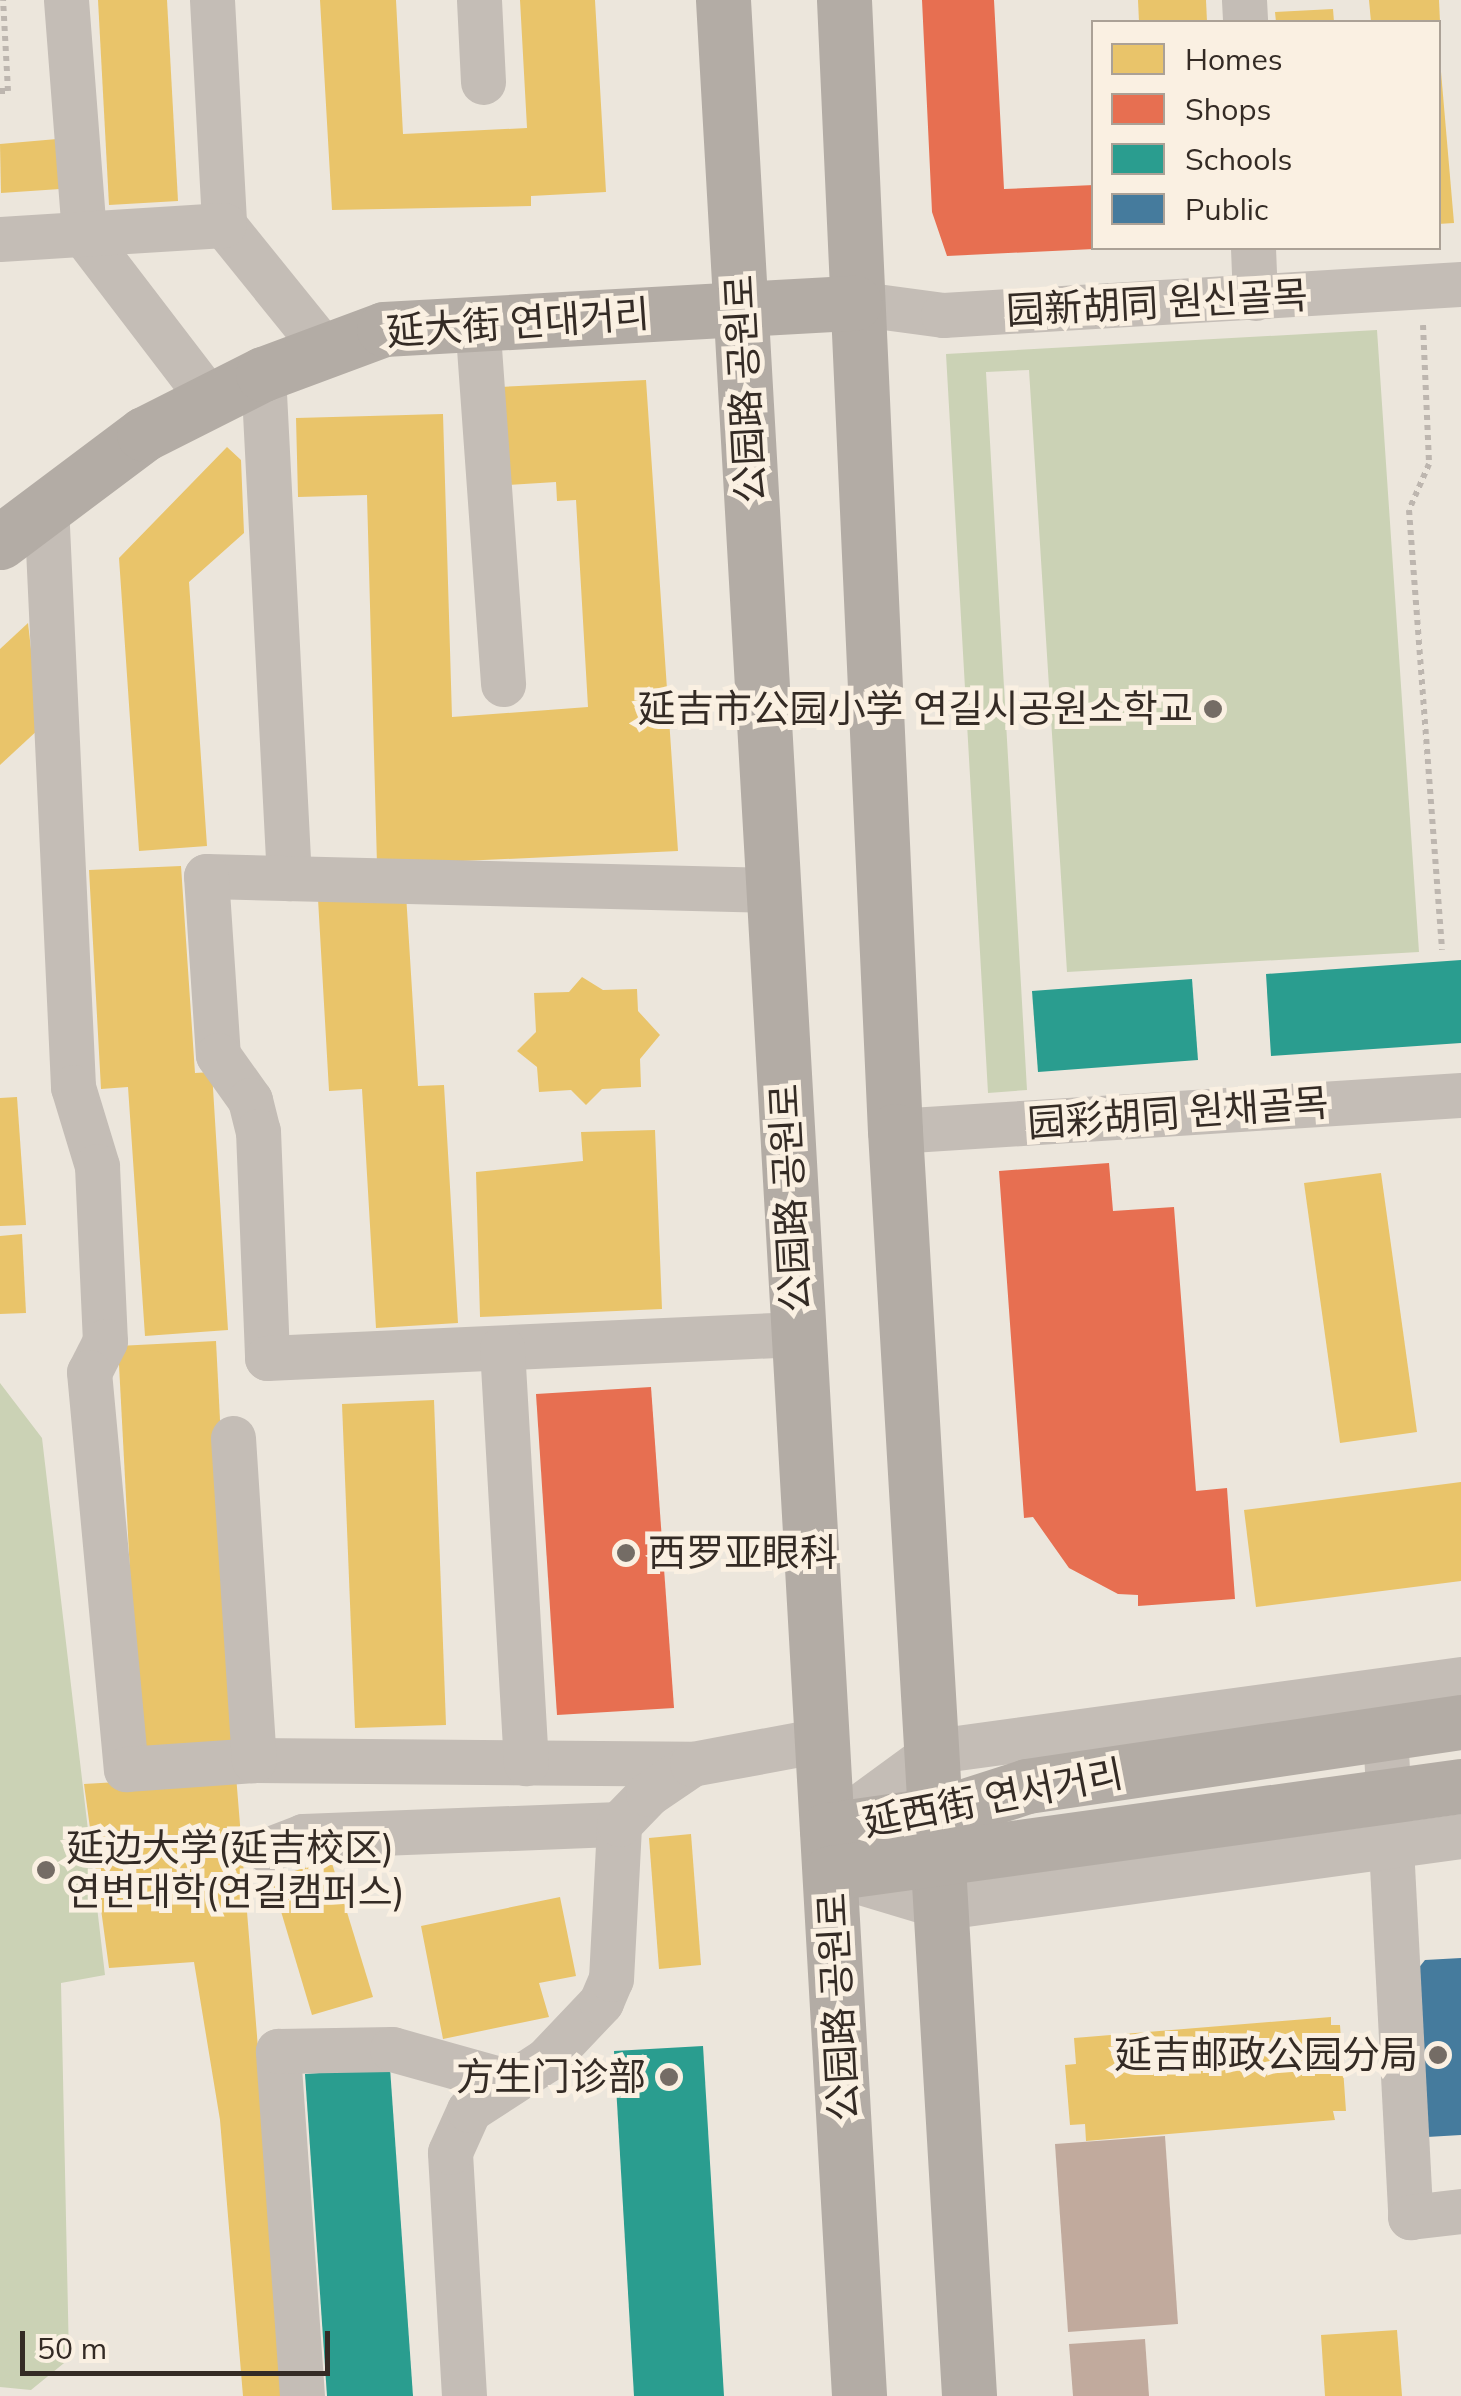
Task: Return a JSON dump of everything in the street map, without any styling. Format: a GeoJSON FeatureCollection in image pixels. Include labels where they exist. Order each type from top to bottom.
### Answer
{"type":"FeatureCollection","features":[{"type":"Feature","properties":{"kind":"main road","name":"公园路 공원로"},"geometry":{"type":"LineString","coordinates":[[723,0],[859,2396]]}},
{"type":"Feature","properties":{"kind":"main road"},"geometry":{"type":"LineString","coordinates":[[844,0],[854,303],[896,1132],[942,1859],[969,2396]]}},
{"type":"Feature","properties":{"kind":"main road","name":"延大街 연대거리"},"geometry":{"type":"LineString","coordinates":[[0,542],[144,434],[264,374],[384,330],[477,320],[854,303]]}},
{"type":"Feature","properties":{"kind":"main road","name":"延西街 연서거리"},"geometry":{"type":"LineString","coordinates":[[942,1859],[1027,1786],[1461,1722]]}},
{"type":"Feature","properties":{"kind":"main road","name":"延西街 연서거리"},"geometry":{"type":"LineString","coordinates":[[829,1852],[942,1859],[1387,1821],[1461,1786]]}},
{"type":"Feature","properties":{"kind":"street"},"geometry":{"type":"LineString","coordinates":[[66,0],[84,235],[210,400]]}},
{"type":"Feature","properties":{"kind":"street"},"geometry":{"type":"LineString","coordinates":[[212,0],[224,225],[324,349]]}},
{"type":"Feature","properties":{"kind":"street"},"geometry":{"type":"LineString","coordinates":[[478,0],[483,82]]}},
{"type":"Feature","properties":{"kind":"street"},"geometry":{"type":"LineString","coordinates":[[0,240],[224,225]]}},
{"type":"Feature","properties":{"kind":"street"},"geometry":{"type":"LineString","coordinates":[[1253,250],[1255,298]]}},
{"type":"Feature","properties":{"kind":"street","name":"园新胡同 원신골목"},"geometry":{"type":"LineString","coordinates":[[854,303],[943,315],[1461,284]]}},
{"type":"Feature","properties":{"kind":"street"},"geometry":{"type":"LineString","coordinates":[[477,320],[503,684]]}},
{"type":"Feature","properties":{"kind":"street"},"geometry":{"type":"LineString","coordinates":[[264,374],[289,878]]}},
{"type":"Feature","properties":{"kind":"street"},"geometry":{"type":"LineString","coordinates":[[46,505],[72,1087],[97,1166],[106,1341],[89,1372],[126,1769],[254,1760],[692,1764],[822,1740]]}},
{"type":"Feature","properties":{"kind":"street"},"geometry":{"type":"LineString","coordinates":[[773,890],[206,876],[218,1055],[250,1100],[258,1131],[267,1358],[798,1334]]}},
{"type":"Feature","properties":{"kind":"street","name":"园彩胡同 원채골목"},"geometry":{"type":"LineString","coordinates":[[896,1132],[1461,1096]]}},
{"type":"Feature","properties":{"kind":"street"},"geometry":{"type":"LineString","coordinates":[[502,1348],[526,1763]]}},
{"type":"Feature","properties":{"kind":"street"},"geometry":{"type":"LineString","coordinates":[[233,1438],[254,1760]]}},
{"type":"Feature","properties":{"kind":"street","name":"延西街 연서거리"},"geometry":{"type":"LineString","coordinates":[[829,1852],[935,1750],[1461,1679]]}},
{"type":"Feature","properties":{"kind":"street"},"geometry":{"type":"LineString","coordinates":[[1384,1732],[1410,2217],[1461,2211]]}},
{"type":"Feature","properties":{"kind":"street"},"geometry":{"type":"LineString","coordinates":[[464,2396],[450,2152],[469,2110],[546,2060],[601,2002],[611,1980],[619,1824],[648,1794],[692,1764]]}},
{"type":"Feature","properties":{"kind":"street","name":"延西街 연서거리"},"geometry":{"type":"LineString","coordinates":[[1387,1821],[1461,1836]]}},
{"type":"Feature","properties":{"kind":"street"},"geometry":{"type":"LineString","coordinates":[[267,1850],[303,1836],[619,1824]]}},
{"type":"Feature","properties":{"kind":"street","name":"延西街 연서거리"},"geometry":{"type":"LineString","coordinates":[[829,1852],[942,1859]]}},
{"type":"Feature","properties":{"kind":"street"},"geometry":{"type":"LineString","coordinates":[[302,2396],[278,2051],[392,2049],[510,2082]]}},
{"type":"Feature","properties":{"kind":"path"},"geometry":{"type":"LineString","coordinates":[[0,91],[8,91],[3,0]]}},
{"type":"Feature","properties":{"kind":"path"},"geometry":{"type":"LineString","coordinates":[[1423,314],[1429,464],[1409,510],[1442,950]]}},
{"type":"Feature","properties":{"kind":"green space","name":"延吉市公园小学 연길시공원소학교"},"geometry":{"type":"Polygon","coordinates":[[[1377,330],[1419,952],[1067,972],[1029,370],[986,372],[1027,1090],[988,1093],[946,354],[1377,330]]]}},
{"type":"Feature","properties":{"kind":"green space"},"geometry":{"type":"Polygon","coordinates":[[[0,1383],[42,1438],[105,1975],[61,1983],[69,2359],[31,2390],[0,2387],[0,1383]]]}},
{"type":"Feature","properties":{"kind":"building: Homes"},"geometry":{"type":"Polygon","coordinates":[[[98,0],[167,0],[178,201],[109,205],[98,0]]]}},
{"type":"Feature","properties":{"kind":"building: Homes"},"geometry":{"type":"Polygon","coordinates":[[[320,0],[396,0],[403,134],[527,128],[520,0],[595,0],[606,192],[531,196],[531,206],[332,210],[320,0]]]}},
{"type":"Feature","properties":{"kind":"building: Homes"},"geometry":{"type":"Polygon","coordinates":[[[1138,0],[1206,0],[1207,20],[1139,20],[1138,0]]]}},
{"type":"Feature","properties":{"kind":"building: Homes"},"geometry":{"type":"Polygon","coordinates":[[[1369,0],[1439,0],[1440,20],[1371,20],[1369,0]]]}},
{"type":"Feature","properties":{"kind":"building: Homes"},"geometry":{"type":"Polygon","coordinates":[[[1333,9],[1334,20],[1276,20],[1275,12],[1333,9]]]}},
{"type":"Feature","properties":{"kind":"building: Homes"},"geometry":{"type":"Polygon","coordinates":[[[1441,72],[1454,223],[1441,224],[1441,72]]]}},
{"type":"Feature","properties":{"kind":"building: Homes"},"geometry":{"type":"Polygon","coordinates":[[[57,139],[60,189],[1,193],[0,144],[57,139]]]}},
{"type":"Feature","properties":{"kind":"building: Homes"},"geometry":{"type":"Polygon","coordinates":[[[646,380],[678,851],[377,865],[367,495],[298,497],[296,418],[443,414],[452,717],[588,707],[576,500],[557,501],[556,482],[507,485],[500,387],[646,380]]]}},
{"type":"Feature","properties":{"kind":"building: Homes"},"geometry":{"type":"Polygon","coordinates":[[[227,447],[241,460],[244,533],[189,582],[207,846],[139,851],[119,558],[227,447]]]}},
{"type":"Feature","properties":{"kind":"building: Homes"},"geometry":{"type":"Polygon","coordinates":[[[28,623],[40,728],[0,765],[0,649],[28,623]]]}},
{"type":"Feature","properties":{"kind":"building: Homes"},"geometry":{"type":"Polygon","coordinates":[[[181,866],[195,1073],[212,1072],[228,1330],[145,1336],[128,1087],[101,1089],[89,870],[181,866]]]}},
{"type":"Feature","properties":{"kind":"building: Homes"},"geometry":{"type":"Polygon","coordinates":[[[406,894],[418,1086],[444,1085],[458,1323],[376,1328],[362,1089],[329,1091],[318,899],[406,894]]]}},
{"type":"Feature","properties":{"kind":"building: Homes"},"geometry":{"type":"Polygon","coordinates":[[[582,977],[603,990],[637,989],[638,1011],[660,1035],[640,1059],[641,1087],[602,1089],[586,1105],[571,1090],[539,1092],[537,1067],[517,1051],[536,1032],[534,993],[569,992],[582,977]]]}},
{"type":"Feature","properties":{"kind":"building: Homes"},"geometry":{"type":"Polygon","coordinates":[[[17,1097],[26,1225],[0,1226],[0,1098],[17,1097]]]}},
{"type":"Feature","properties":{"kind":"building: Homes"},"geometry":{"type":"Polygon","coordinates":[[[655,1130],[662,1309],[480,1317],[476,1172],[583,1161],[581,1132],[655,1130]]]}},
{"type":"Feature","properties":{"kind":"building: Homes"},"geometry":{"type":"Polygon","coordinates":[[[1381,1173],[1417,1432],[1340,1443],[1304,1183],[1381,1173]]]}},
{"type":"Feature","properties":{"kind":"building: Homes"},"geometry":{"type":"Polygon","coordinates":[[[22,1234],[26,1313],[0,1314],[0,1236],[22,1234]]]}},
{"type":"Feature","properties":{"kind":"building: Homes"},"geometry":{"type":"Polygon","coordinates":[[[216,1341],[237,1756],[140,1761],[118,1346],[216,1341]]]}},
{"type":"Feature","properties":{"kind":"building: Homes"},"geometry":{"type":"Polygon","coordinates":[[[434,1400],[446,1725],[355,1728],[342,1404],[434,1400]]]}},
{"type":"Feature","properties":{"kind":"building: Homes"},"geometry":{"type":"Polygon","coordinates":[[[1461,1482],[1461,1581],[1256,1607],[1244,1510],[1461,1482]]]}},
{"type":"Feature","properties":{"kind":"building: Homes"},"geometry":{"type":"Polygon","coordinates":[[[236,1775],[286,2396],[243,2396],[220,2120],[194,1962],[109,1968],[84,1784],[236,1775]]]}},
{"type":"Feature","properties":{"kind":"building: Homes"},"geometry":{"type":"Polygon","coordinates":[[[691,1834],[701,1965],[659,1969],[649,1838],[691,1834]]]}},
{"type":"Feature","properties":{"kind":"building: Homes"},"geometry":{"type":"Polygon","coordinates":[[[331,1860],[373,1997],[312,2015],[271,1878],[331,1860]]]}},
{"type":"Feature","properties":{"kind":"building: Homes"},"geometry":{"type":"Polygon","coordinates":[[[560,1897],[576,1976],[539,1983],[549,2017],[443,2039],[421,1926],[560,1897]]]}},
{"type":"Feature","properties":{"kind":"building: Homes"},"geometry":{"type":"Polygon","coordinates":[[[1331,2017],[1331,2025],[1340,2025],[1346,2111],[1333,2111],[1335,2120],[1086,2141],[1085,2124],[1070,2125],[1065,2065],[1076,2064],[1074,2038],[1331,2017]]]}},
{"type":"Feature","properties":{"kind":"building: Homes"},"geometry":{"type":"Polygon","coordinates":[[[1397,2330],[1402,2396],[1325,2396],[1321,2335],[1397,2330]]]}},
{"type":"Feature","properties":{"kind":"building: Shops"},"geometry":{"type":"Polygon","coordinates":[[[922,0],[994,0],[1004,189],[1091,185],[1091,249],[947,256],[932,212],[922,0]]]}},
{"type":"Feature","properties":{"kind":"building: Shops"},"geometry":{"type":"Polygon","coordinates":[[[1109,1163],[1113,1211],[1174,1207],[1196,1491],[1227,1488],[1235,1599],[1138,1606],[1138,1595],[1118,1594],[1069,1568],[1033,1517],[1024,1518],[999,1171],[1109,1163]]]}},
{"type":"Feature","properties":{"kind":"building: Shops"},"geometry":{"type":"Polygon","coordinates":[[[651,1387],[674,1708],[557,1715],[536,1394],[651,1387]]]}},
{"type":"Feature","properties":{"kind":"building: Schools"},"geometry":{"type":"Polygon","coordinates":[[[1461,960],[1461,1043],[1271,1056],[1266,974],[1461,960]]]}},
{"type":"Feature","properties":{"kind":"building: Schools"},"geometry":{"type":"Polygon","coordinates":[[[1192,979],[1198,1060],[1038,1072],[1032,991],[1192,979]]]}},
{"type":"Feature","properties":{"kind":"building: Schools"},"geometry":{"type":"Polygon","coordinates":[[[703,2046],[724,2396],[634,2396],[614,2051],[703,2046]]]}},
{"type":"Feature","properties":{"kind":"building: Schools"},"geometry":{"type":"Polygon","coordinates":[[[390,2068],[413,2396],[327,2396],[305,2074],[390,2068]]]}},
{"type":"Feature","properties":{"kind":"building: Public","name":"延吉邮政公园分局"},"geometry":{"type":"Polygon","coordinates":[[[1461,1958],[1461,2135],[1427,2137],[1410,1979],[1425,1960],[1461,1958]]]}},
{"type":"Feature","properties":{"kind":"building: Other"},"geometry":{"type":"Polygon","coordinates":[[[1165,2136],[1178,2324],[1068,2332],[1055,2144],[1165,2136]]]}},
{"type":"Feature","properties":{"kind":"building: Other"},"geometry":{"type":"Polygon","coordinates":[[[1145,2339],[1149,2396],[1073,2396],[1069,2344],[1145,2339]]]}},
{"type":"Feature","properties":{"kind":"place","name":"延吉市公园小学 연길시공원소학교"},"geometry":{"type":"Point","coordinates":[1213,709]}},
{"type":"Feature","properties":{"kind":"place","name":"西罗亚眼科"},"geometry":{"type":"Point","coordinates":[626,1553]}},
{"type":"Feature","properties":{"kind":"place","name":"延边大学(延吉校区) 연변대학(연길캠퍼스)"},"geometry":{"type":"Point","coordinates":[46,1870]}},
{"type":"Feature","properties":{"kind":"place","name":"延吉邮政公园分局"},"geometry":{"type":"Point","coordinates":[1438,2055]}},
{"type":"Feature","properties":{"kind":"place","name":"方生门诊部"},"geometry":{"type":"Point","coordinates":[669,2077]}}]}
